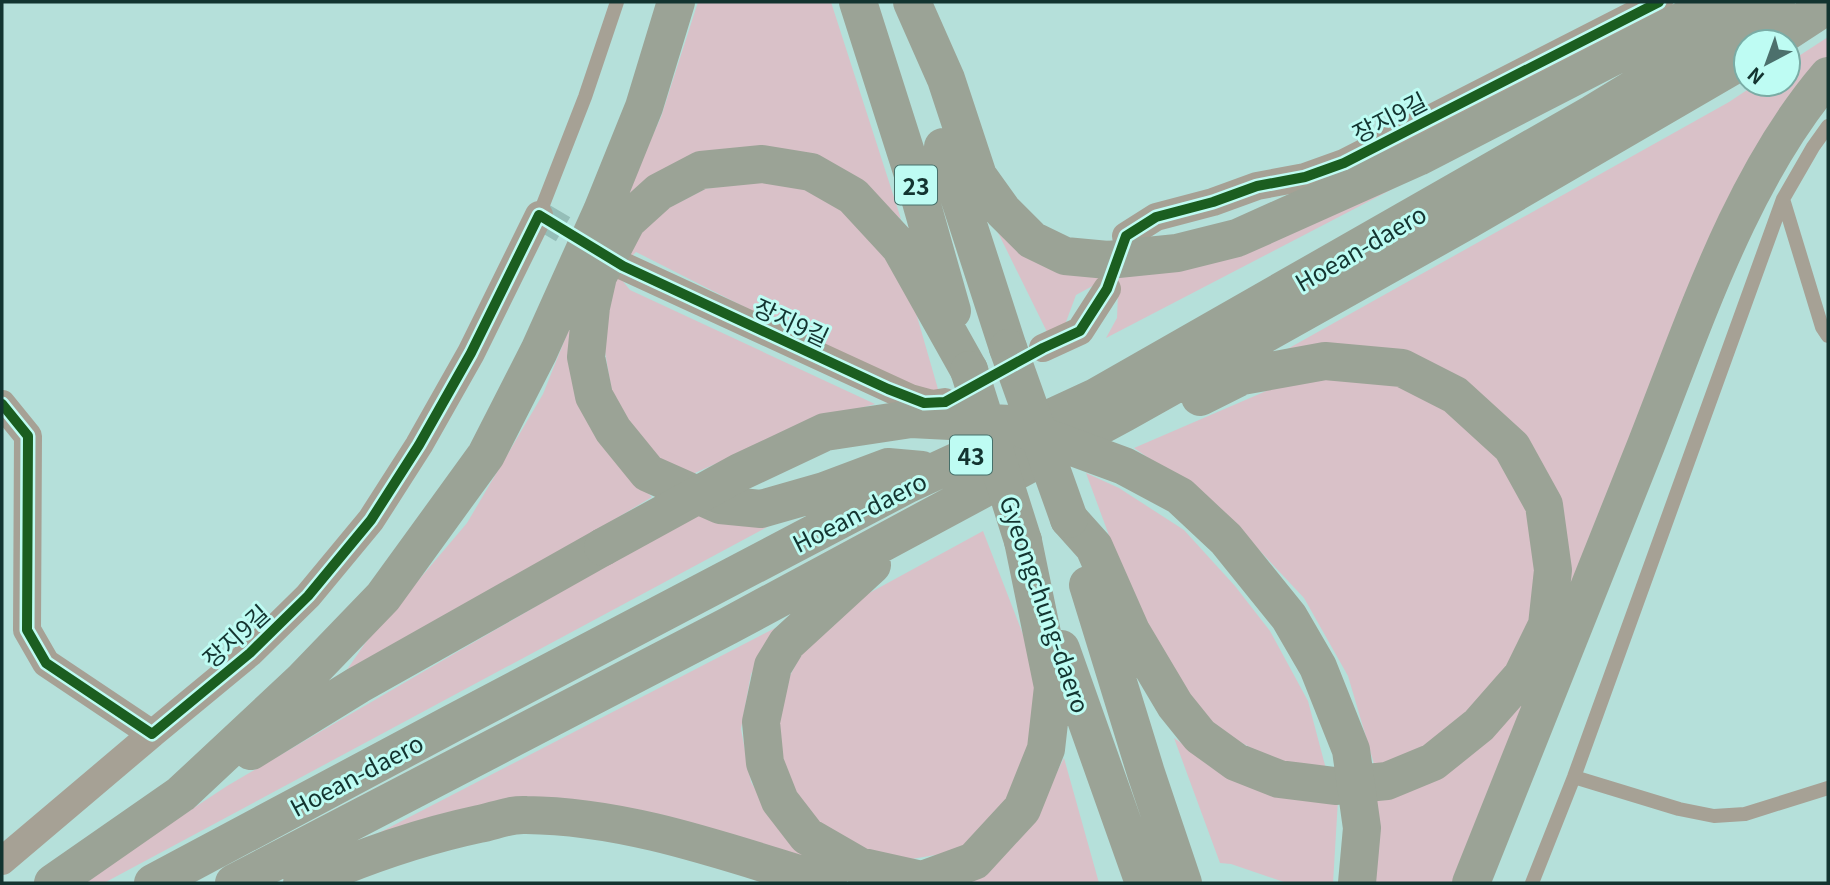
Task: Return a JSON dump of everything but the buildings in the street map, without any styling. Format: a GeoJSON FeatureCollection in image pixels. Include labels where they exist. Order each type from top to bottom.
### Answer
{"type":"FeatureCollection","features":[{"type":"Feature","properties":{"kind":"main road"},"geometry":{"type":"LineString","coordinates":[[181,794],[302,681],[383,597],[486,455],[538,351],[602,211],[644,107],[676,2]]}},
{"type":"Feature","properties":{"kind":"main road","name":"Gyeongchung-daero"},"geometry":{"type":"LineString","coordinates":[[858,2],[916,184],[1023,541],[1144,883]]}},
{"type":"Feature","properties":{"kind":"main road","name":"Gyeongchung-daero"},"geometry":{"type":"LineString","coordinates":[[896,2],[1025,348],[1069,519],[1146,773],[1183,883]]}},
{"type":"Feature","properties":{"kind":"main road"},"geometry":{"type":"LineString","coordinates":[[912,2],[946,79],[978,176],[1003,211],[1032,240],[1065,256],[1108,260],[1177,253],[1237,238],[1419,157],[1719,2]]}},
{"type":"Feature","properties":{"kind":"main road","name":"Hoean-daero"},"geometry":{"type":"LineString","coordinates":[[153,883],[463,717],[935,472],[1096,397],[1592,114],[1776,2]]}},
{"type":"Feature","properties":{"kind":"main road"},"geometry":{"type":"LineString","coordinates":[[1793,28],[1828,5]]}},
{"type":"Feature","properties":{"kind":"main road","name":"Hoean-daero"},"geometry":{"type":"LineString","coordinates":[[234,883],[728,626],[1108,421],[1468,220],[1732,66]]}},
{"type":"Feature","properties":{"kind":"main road"},"geometry":{"type":"LineString","coordinates":[[1471,883],[1706,292],[1763,169],[1807,100],[1828,76]]}},
{"type":"Feature","properties":{"kind":"main road"},"geometry":{"type":"LineString","coordinates":[[935,472],[888,467],[824,491],[761,509],[720,505],[648,473],[613,430],[594,396],[586,357],[591,307],[598,276],[627,221],[659,192],[701,170],[762,164],[811,172],[853,196],[900,247],[970,370]]}},
{"type":"Feature","properties":{"kind":"main road"},"geometry":{"type":"LineString","coordinates":[[1069,519],[1094,547],[1131,631],[1175,705],[1200,736],[1236,762],[1279,779],[1335,786],[1387,781],[1433,762],[1479,725],[1522,676],[1546,625],[1552,570],[1545,505],[1512,447],[1454,395],[1402,368],[1325,361],[1242,376],[1160,416],[1108,421]]}},
{"type":"Feature","properties":{"kind":"main road"},"geometry":{"type":"LineString","coordinates":[[53,883],[181,794],[358,685],[740,472],[825,432],[911,419],[1010,424],[1124,466],[1180,496],[1226,539],[1289,617],[1318,667],[1351,750],[1362,828],[1357,883]]}},
{"type":"Feature","properties":{"kind":"main road"},"geometry":{"type":"LineString","coordinates":[[917,524],[787,643],[773,666],[761,722],[765,762],[780,801],[807,836],[859,866],[922,880],[974,861],[1022,809],[1046,749],[1053,687],[1023,541]]}},
{"type":"Feature","properties":{"kind":"main road"},"geometry":{"type":"LineString","coordinates":[[302,883],[346,864],[437,833],[524,814],[597,821],[676,837],[828,883]]}},
{"type":"Feature","properties":{"kind":"street","name":"장지9길"},"geometry":{"type":"LineString","coordinates":[[1126,236],[1156,217],[1213,202],[1257,186],[1306,177],[1344,163],[1659,2]]}},
{"type":"Feature","properties":{"kind":"street","name":"장지9길"},"geometry":{"type":"LineString","coordinates":[[2,861],[250,653],[308,596],[371,520],[419,445],[471,352],[539,215]]}},
{"type":"Feature","properties":{"kind":"street","name":"장지9길"},"geometry":{"type":"LineString","coordinates":[[623,265],[910,398],[932,404],[945,402]]}},
{"type":"Feature","properties":{"kind":"street"},"geometry":{"type":"LineString","coordinates":[[1025,348],[1080,331],[1107,289]]}},
{"type":"Feature","properties":{"kind":"street"},"geometry":{"type":"LineString","coordinates":[[2,404],[28,436],[27,630],[46,663],[152,734]]}},
{"type":"Feature","properties":{"kind":"lane"},"geometry":{"type":"LineString","coordinates":[[539,215],[586,97],[617,2]]}},
{"type":"Feature","properties":{"kind":"lane"},"geometry":{"type":"LineString","coordinates":[[1532,883],[1574,777],[1783,199],[1812,147],[1828,126]]}},
{"type":"Feature","properties":{"kind":"lane"},"geometry":{"type":"LineString","coordinates":[[1783,199],[1822,327],[1828,336]]}},
{"type":"Feature","properties":{"kind":"lane"},"geometry":{"type":"LineString","coordinates":[[1574,777],[1679,809],[1714,816],[1745,814],[1828,788]]}},
{"type":"Feature","properties":{"kind":"shaded area"},"geometry":{"type":"Polygon","coordinates":[[[698,2],[831,2],[901,219],[823,161],[619,209],[661,117],[698,2]]]}},
{"type":"Feature","properties":{"kind":"shaded area"},"geometry":{"type":"Polygon","coordinates":[[[1828,37],[1828,55],[1802,93],[1802,54],[1828,37]]]}},
{"type":"Feature","properties":{"kind":"shaded area"},"geometry":{"type":"Polygon","coordinates":[[[1735,98],[1798,98],[1767,143],[1454,883],[1376,883],[1374,797],[1500,730],[1564,510],[1486,402],[1282,352],[1735,98]]]}},
{"type":"Feature","properties":{"kind":"shaded area"},"geometry":{"type":"Polygon","coordinates":[[[788,176],[832,201],[878,242],[910,292],[940,396],[923,397],[636,252],[630,258],[621,279],[630,290],[875,404],[806,424],[688,476],[649,454],[614,404],[605,352],[603,301],[649,218],[705,189],[788,176]]]}},
{"type":"Feature","properties":{"kind":"shaded area"},"geometry":{"type":"Polygon","coordinates":[[[1408,181],[1106,338],[1117,318],[1118,294],[1098,283],[1076,295],[1063,330],[1049,336],[977,190],[1053,271],[1408,181]]]}},
{"type":"Feature","properties":{"kind":"shaded area"},"geometry":{"type":"Polygon","coordinates":[[[571,324],[616,462],[652,497],[335,687],[366,642],[467,523],[543,394],[571,324]]]}},
{"type":"Feature","properties":{"kind":"shaded area"},"geometry":{"type":"Polygon","coordinates":[[[1301,376],[1398,386],[1452,412],[1493,451],[1533,522],[1541,587],[1528,637],[1502,684],[1449,739],[1392,768],[1374,764],[1348,676],[1304,598],[1218,506],[1134,448],[1301,376]]]}},
{"type":"Feature","properties":{"kind":"shaded area"},"geometry":{"type":"Polygon","coordinates":[[[1086,473],[1119,488],[1184,530],[1235,586],[1270,631],[1308,701],[1326,769],[1272,759],[1202,722],[1142,625],[1086,473]]]}},
{"type":"Feature","properties":{"kind":"shaded area"},"geometry":{"type":"Polygon","coordinates":[[[696,513],[771,525],[104,883],[80,883],[227,786],[696,513]]]}},
{"type":"Feature","properties":{"kind":"shaded area"},"geometry":{"type":"Polygon","coordinates":[[[983,531],[1029,650],[1040,715],[1007,810],[959,851],[900,861],[832,838],[779,775],[777,714],[786,683],[811,636],[840,609],[983,531]]]}},
{"type":"Feature","properties":{"kind":"shaded area"},"geometry":{"type":"Polygon","coordinates":[[[781,625],[751,674],[741,729],[751,782],[782,834],[823,866],[659,814],[367,839],[781,625]]]}},
{"type":"Feature","properties":{"kind":"shaded area"},"geometry":{"type":"Polygon","coordinates":[[[1174,738],[1228,775],[1338,800],[1333,883],[1287,883],[1231,864],[1220,863],[1174,738]]]}},
{"type":"Feature","properties":{"kind":"shaded area"},"geometry":{"type":"Polygon","coordinates":[[[1064,758],[1099,883],[945,883],[1033,819],[1064,758]]]}},
{"type":"Feature","properties":{"kind":"tunnel"},"geometry":{"type":"LineString","coordinates":[[539,215],[603,253]]}},
{"type":"Feature","properties":{"kind":"cycle path"},"geometry":{"type":"LineString","coordinates":[[2,404],[28,436],[27,630],[46,663],[152,734],[250,653],[308,596],[371,520],[419,445],[471,353],[539,215],[623,266],[888,389],[924,403],[945,402],[1043,348],[1080,331],[1107,289],[1126,236],[1156,217],[1213,202],[1257,186],[1305,177],[1344,163],[1659,2]]}}]}
